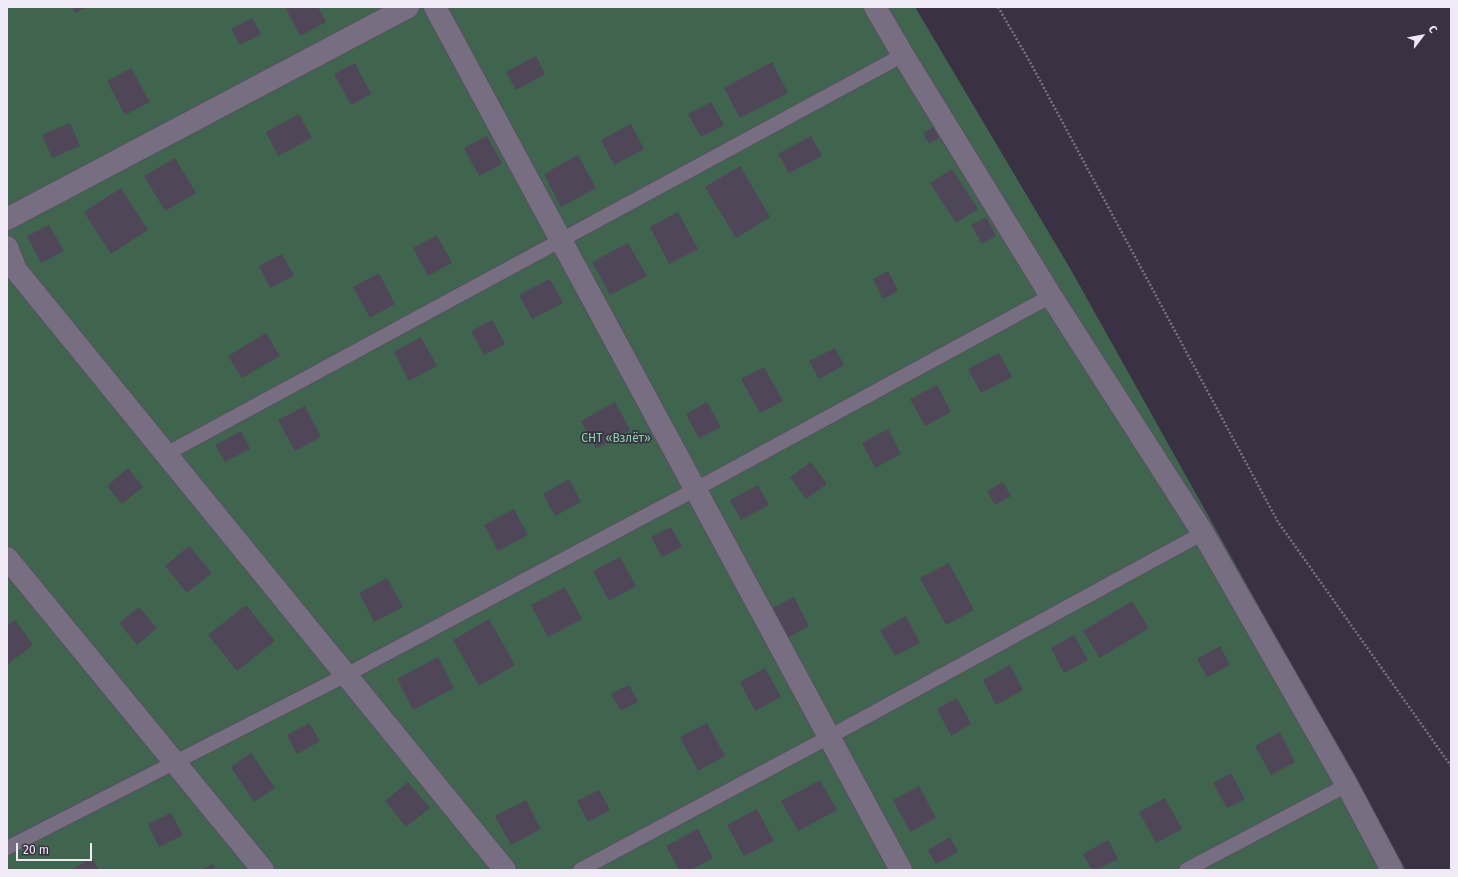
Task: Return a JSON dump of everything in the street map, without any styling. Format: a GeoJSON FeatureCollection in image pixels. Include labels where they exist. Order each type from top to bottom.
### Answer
{"type":"FeatureCollection","features":[{"type":"Feature","properties":{"kind":"street"},"geometry":{"type":"LineString","coordinates":[[7,219],[408,7]]}},
{"type":"Feature","properties":{"kind":"street"},"geometry":{"type":"LineString","coordinates":[[435,7],[901,870]]}},
{"type":"Feature","properties":{"kind":"street"},"geometry":{"type":"LineString","coordinates":[[876,7],[903,55],[1051,296],[1203,533],[1346,785],[1392,870]]}},
{"type":"Feature","properties":{"kind":"street"},"geometry":{"type":"LineString","coordinates":[[7,247],[16,270],[505,870]]}},
{"type":"Feature","properties":{"kind":"street"},"geometry":{"type":"LineString","coordinates":[[7,558],[263,870]]}},
{"type":"Feature","properties":{"kind":"lane"},"geometry":{"type":"LineString","coordinates":[[166,454],[903,55]]}},
{"type":"Feature","properties":{"kind":"lane"},"geometry":{"type":"LineString","coordinates":[[7,848],[346,675],[696,489],[1051,296]]}},
{"type":"Feature","properties":{"kind":"lane"},"geometry":{"type":"LineString","coordinates":[[580,870],[829,737],[1203,533]]}},
{"type":"Feature","properties":{"kind":"lane"},"geometry":{"type":"LineString","coordinates":[[1186,870],[1346,785]]}},
{"type":"Feature","properties":{"kind":"path"},"geometry":{"type":"LineString","coordinates":[[998,7],[1030,62],[1278,522],[1451,766]]}},
{"type":"Feature","properties":{"kind":"green space","name":"СНТ «Взлёт»"},"geometry":{"type":"Polygon","coordinates":[[[7,7],[915,7],[1071,270],[1406,870],[7,870],[7,7]]]}},
{"type":"Feature","properties":{"kind":"building"},"geometry":{"type":"Polygon","coordinates":[[[72,7],[87,7],[75,13],[72,7]]]}},
{"type":"Feature","properties":{"kind":"building"},"geometry":{"type":"Polygon","coordinates":[[[285,7],[318,7],[326,22],[300,36],[285,7]]]}},
{"type":"Feature","properties":{"kind":"building"},"geometry":{"type":"Polygon","coordinates":[[[252,18],[261,34],[240,45],[231,29],[252,18]]]}},
{"type":"Feature","properties":{"kind":"building"},"geometry":{"type":"Polygon","coordinates":[[[536,56],[545,74],[516,90],[506,72],[536,56]]]}},
{"type":"Feature","properties":{"kind":"building"},"geometry":{"type":"Polygon","coordinates":[[[772,62],[788,93],[740,118],[724,88],[772,62]]]}},
{"type":"Feature","properties":{"kind":"building"},"geometry":{"type":"Polygon","coordinates":[[[355,63],[371,94],[351,105],[334,74],[355,63]]]}},
{"type":"Feature","properties":{"kind":"building"},"geometry":{"type":"Polygon","coordinates":[[[131,68],[150,102],[125,115],[107,81],[131,68]]]}},
{"type":"Feature","properties":{"kind":"building"},"geometry":{"type":"Polygon","coordinates":[[[711,102],[724,125],[701,137],[688,114],[711,102]]]}},
{"type":"Feature","properties":{"kind":"building"},"geometry":{"type":"Polygon","coordinates":[[[299,114],[312,138],[278,156],[266,132],[299,114]]]}},
{"type":"Feature","properties":{"kind":"building"},"geometry":{"type":"Polygon","coordinates":[[[70,123],[80,146],[52,158],[42,135],[70,123]]]}},
{"type":"Feature","properties":{"kind":"building"},"geometry":{"type":"Polygon","coordinates":[[[631,124],[644,149],[614,165],[601,140],[631,124]]]}},
{"type":"Feature","properties":{"kind":"building"},"geometry":{"type":"Polygon","coordinates":[[[933,127],[939,138],[929,144],[923,133],[933,127]]]}},
{"type":"Feature","properties":{"kind":"building"},"geometry":{"type":"Polygon","coordinates":[[[487,136],[502,164],[479,176],[464,148],[487,136]]]}},
{"type":"Feature","properties":{"kind":"building"},"geometry":{"type":"Polygon","coordinates":[[[811,136],[822,156],[789,173],[778,154],[811,136]]]}},
{"type":"Feature","properties":{"kind":"building"},"geometry":{"type":"Polygon","coordinates":[[[578,155],[596,188],[561,207],[544,174],[578,155]]]}},
{"type":"Feature","properties":{"kind":"building"},"geometry":{"type":"Polygon","coordinates":[[[175,158],[196,193],[165,211],[144,176],[175,158]]]}},
{"type":"Feature","properties":{"kind":"building"},"geometry":{"type":"Polygon","coordinates":[[[740,166],[770,217],[736,238],[705,187],[740,166]]]}},
{"type":"Feature","properties":{"kind":"building"},"geometry":{"type":"Polygon","coordinates":[[[952,169],[978,209],[956,223],[930,183],[952,169]]]}},
{"type":"Feature","properties":{"kind":"building"},"geometry":{"type":"Polygon","coordinates":[[[121,188],[148,230],[111,254],[84,212],[121,188]]]}},
{"type":"Feature","properties":{"kind":"building"},"geometry":{"type":"Polygon","coordinates":[[[678,212],[698,249],[669,264],[650,227],[678,212]]]}},
{"type":"Feature","properties":{"kind":"building"},"geometry":{"type":"Polygon","coordinates":[[[986,217],[996,236],[982,244],[971,225],[986,217]]]}},
{"type":"Feature","properties":{"kind":"building"},"geometry":{"type":"Polygon","coordinates":[[[49,225],[64,251],[41,263],[27,236],[49,225]]]}},
{"type":"Feature","properties":{"kind":"building"},"geometry":{"type":"Polygon","coordinates":[[[437,235],[452,263],[428,276],[413,248],[437,235]]]}},
{"type":"Feature","properties":{"kind":"building"},"geometry":{"type":"Polygon","coordinates":[[[628,243],[647,276],[610,295],[592,262],[628,243]]]}},
{"type":"Feature","properties":{"kind":"building"},"geometry":{"type":"Polygon","coordinates":[[[282,254],[294,276],[270,288],[259,266],[282,254]]]}},
{"type":"Feature","properties":{"kind":"building"},"geometry":{"type":"Polygon","coordinates":[[[888,271],[898,291],[883,299],[873,279],[888,271]]]}},
{"type":"Feature","properties":{"kind":"building"},"geometry":{"type":"Polygon","coordinates":[[[379,273],[395,304],[370,318],[353,287],[379,273]]]}},
{"type":"Feature","properties":{"kind":"building"},"geometry":{"type":"Polygon","coordinates":[[[550,279],[563,303],[532,319],[519,295],[550,279]]]}},
{"type":"Feature","properties":{"kind":"building"},"geometry":{"type":"Polygon","coordinates":[[[492,320],[505,344],[484,355],[471,331],[492,320]]]}},
{"type":"Feature","properties":{"kind":"building"},"geometry":{"type":"Polygon","coordinates":[[[266,333],[280,356],[242,378],[228,356],[266,333]]]}},
{"type":"Feature","properties":{"kind":"building"},"geometry":{"type":"Polygon","coordinates":[[[421,337],[437,366],[409,381],[394,352],[421,337]]]}},
{"type":"Feature","properties":{"kind":"building"},"geometry":{"type":"Polygon","coordinates":[[[835,348],[844,365],[819,379],[809,361],[835,348]]]}},
{"type":"Feature","properties":{"kind":"building"},"geometry":{"type":"Polygon","coordinates":[[[999,353],[1012,377],[981,393],[968,369],[999,353]]]}},
{"type":"Feature","properties":{"kind":"building"},"geometry":{"type":"Polygon","coordinates":[[[764,367],[783,401],[760,413],[741,379],[764,367]]]}},
{"type":"Feature","properties":{"kind":"building"},"geometry":{"type":"Polygon","coordinates":[[[937,385],[951,412],[925,426],[910,399],[937,385]]]}},
{"type":"Feature","properties":{"kind":"building"},"geometry":{"type":"Polygon","coordinates":[[[615,402],[630,430],[596,449],[581,421],[615,402]]]}},
{"type":"Feature","properties":{"kind":"building"},"geometry":{"type":"Polygon","coordinates":[[[707,402],[721,427],[699,438],[686,414],[707,402]]]}},
{"type":"Feature","properties":{"kind":"building"},"geometry":{"type":"Polygon","coordinates":[[[305,406],[321,437],[295,451],[278,420],[305,406]]]}},
{"type":"Feature","properties":{"kind":"building"},"geometry":{"type":"Polygon","coordinates":[[[888,429],[901,454],[875,468],[862,443],[888,429]]]}},
{"type":"Feature","properties":{"kind":"building"},"geometry":{"type":"Polygon","coordinates":[[[241,431],[250,449],[225,462],[215,445],[241,431]]]}},
{"type":"Feature","properties":{"kind":"building"},"geometry":{"type":"Polygon","coordinates":[[[811,462],[827,484],[806,499],[790,477],[811,462]]]}},
{"type":"Feature","properties":{"kind":"building"},"geometry":{"type":"Polygon","coordinates":[[[128,468],[143,487],[122,504],[107,486],[128,468]]]}},
{"type":"Feature","properties":{"kind":"building"},"geometry":{"type":"Polygon","coordinates":[[[569,479],[581,502],[555,516],[543,494],[569,479]]]}},
{"type":"Feature","properties":{"kind":"building"},"geometry":{"type":"Polygon","coordinates":[[[1003,482],[1011,496],[995,505],[987,491],[1003,482]]]}},
{"type":"Feature","properties":{"kind":"building"},"geometry":{"type":"Polygon","coordinates":[[[758,485],[769,505],[741,520],[730,500],[758,485]]]}},
{"type":"Feature","properties":{"kind":"building"},"geometry":{"type":"Polygon","coordinates":[[[514,509],[528,535],[498,551],[484,525],[514,509]]]}},
{"type":"Feature","properties":{"kind":"building"},"geometry":{"type":"Polygon","coordinates":[[[671,527],[682,547],[662,557],[651,537],[671,527]]]}},
{"type":"Feature","properties":{"kind":"building"},"geometry":{"type":"Polygon","coordinates":[[[189,546],[212,573],[187,593],[165,566],[189,546]]]}},
{"type":"Feature","properties":{"kind":"building"},"geometry":{"type":"Polygon","coordinates":[[[620,557],[636,586],[609,601],[593,571],[620,557]]]}},
{"type":"Feature","properties":{"kind":"building"},"geometry":{"type":"Polygon","coordinates":[[[949,563],[974,610],[946,625],[920,578],[949,563]]]}},
{"type":"Feature","properties":{"kind":"building"},"geometry":{"type":"Polygon","coordinates":[[[387,578],[403,607],[374,622],[359,593],[387,578]]]}},
{"type":"Feature","properties":{"kind":"building"},"geometry":{"type":"Polygon","coordinates":[[[565,587],[582,619],[548,637],[531,605],[565,587]]]}},
{"type":"Feature","properties":{"kind":"building"},"geometry":{"type":"Polygon","coordinates":[[[794,597],[809,626],[787,638],[771,609],[794,597]]]}},
{"type":"Feature","properties":{"kind":"building"},"geometry":{"type":"Polygon","coordinates":[[[1132,601],[1149,628],[1100,658],[1083,631],[1132,601]]]}},
{"type":"Feature","properties":{"kind":"building"},"geometry":{"type":"Polygon","coordinates":[[[246,605],[275,641],[237,671],[208,635],[246,605]]]}},
{"type":"Feature","properties":{"kind":"building"},"geometry":{"type":"Polygon","coordinates":[[[139,607],[157,628],[137,645],[119,623],[139,607]]]}},
{"type":"Feature","properties":{"kind":"building"},"geometry":{"type":"Polygon","coordinates":[[[906,616],[920,643],[895,656],[880,630],[906,616]]]}},
{"type":"Feature","properties":{"kind":"building"},"geometry":{"type":"Polygon","coordinates":[[[489,619],[515,665],[479,686],[453,640],[489,619]]]}},
{"type":"Feature","properties":{"kind":"building"},"geometry":{"type":"Polygon","coordinates":[[[15,620],[33,645],[8,664],[7,626],[15,620]]]}},
{"type":"Feature","properties":{"kind":"building"},"geometry":{"type":"Polygon","coordinates":[[[1074,635],[1088,660],[1064,673],[1051,648],[1074,635]]]}},
{"type":"Feature","properties":{"kind":"building"},"geometry":{"type":"Polygon","coordinates":[[[1220,646],[1230,665],[1207,677],[1197,659],[1220,646]]]}},
{"type":"Feature","properties":{"kind":"building"},"geometry":{"type":"Polygon","coordinates":[[[438,657],[454,688],[413,710],[397,679],[438,657]]]}},
{"type":"Feature","properties":{"kind":"building"},"geometry":{"type":"Polygon","coordinates":[[[1010,665],[1023,690],[996,705],[983,680],[1010,665]]]}},
{"type":"Feature","properties":{"kind":"building"},"geometry":{"type":"Polygon","coordinates":[[[765,668],[781,697],[755,711],[740,682],[765,668]]]}},
{"type":"Feature","properties":{"kind":"building"},"geometry":{"type":"Polygon","coordinates":[[[629,685],[638,702],[621,711],[611,694],[629,685]]]}},
{"type":"Feature","properties":{"kind":"building"},"geometry":{"type":"Polygon","coordinates":[[[957,698],[971,724],[951,736],[937,709],[957,698]]]}},
{"type":"Feature","properties":{"kind":"building"},"geometry":{"type":"Polygon","coordinates":[[[309,723],[320,741],[297,754],[287,735],[309,723]]]}},
{"type":"Feature","properties":{"kind":"building"},"geometry":{"type":"Polygon","coordinates":[[[707,723],[725,756],[698,771],[680,737],[707,723]]]}},
{"type":"Feature","properties":{"kind":"building"},"geometry":{"type":"Polygon","coordinates":[[[1280,732],[1295,762],[1271,775],[1255,746],[1280,732]]]}},
{"type":"Feature","properties":{"kind":"building"},"geometry":{"type":"Polygon","coordinates":[[[251,753],[275,788],[254,802],[231,767],[251,753]]]}},
{"type":"Feature","properties":{"kind":"building"},"geometry":{"type":"Polygon","coordinates":[[[1231,773],[1245,799],[1227,808],[1213,783],[1231,773]]]}},
{"type":"Feature","properties":{"kind":"building"},"geometry":{"type":"Polygon","coordinates":[[[820,780],[837,810],[798,831],[781,801],[820,780]]]}},
{"type":"Feature","properties":{"kind":"building"},"geometry":{"type":"Polygon","coordinates":[[[408,782],[430,808],[406,827],[385,801],[408,782]]]}},
{"type":"Feature","properties":{"kind":"building"},"geometry":{"type":"Polygon","coordinates":[[[919,786],[936,818],[910,832],[893,800],[919,786]]]}},
{"type":"Feature","properties":{"kind":"building"},"geometry":{"type":"Polygon","coordinates":[[[599,790],[610,810],[588,822],[577,801],[599,790]]]}},
{"type":"Feature","properties":{"kind":"building"},"geometry":{"type":"Polygon","coordinates":[[[1165,798],[1182,829],[1156,843],[1139,812],[1165,798]]]}},
{"type":"Feature","properties":{"kind":"building"},"geometry":{"type":"Polygon","coordinates":[[[526,800],[541,829],[511,845],[495,816],[526,800]]]}},
{"type":"Feature","properties":{"kind":"building"},"geometry":{"type":"Polygon","coordinates":[[[757,809],[774,841],[744,856],[727,825],[757,809]]]}},
{"type":"Feature","properties":{"kind":"building"},"geometry":{"type":"Polygon","coordinates":[[[171,813],[183,835],[159,847],[148,824],[171,813]]]}},
{"type":"Feature","properties":{"kind":"building"},"geometry":{"type":"Polygon","coordinates":[[[698,829],[713,858],[691,870],[679,870],[666,846],[698,829]]]}},
{"type":"Feature","properties":{"kind":"building"},"geometry":{"type":"Polygon","coordinates":[[[950,837],[958,852],[936,864],[928,850],[950,837]]]}},
{"type":"Feature","properties":{"kind":"building"},"geometry":{"type":"Polygon","coordinates":[[[1108,840],[1118,859],[1097,870],[1092,870],[1083,854],[1108,840]]]}},
{"type":"Feature","properties":{"kind":"building"},"geometry":{"type":"Polygon","coordinates":[[[92,858],[99,870],[71,870],[92,858]]]}},
{"type":"Feature","properties":{"kind":"building"},"geometry":{"type":"Polygon","coordinates":[[[213,864],[216,870],[201,870],[213,864]]]}}]}
